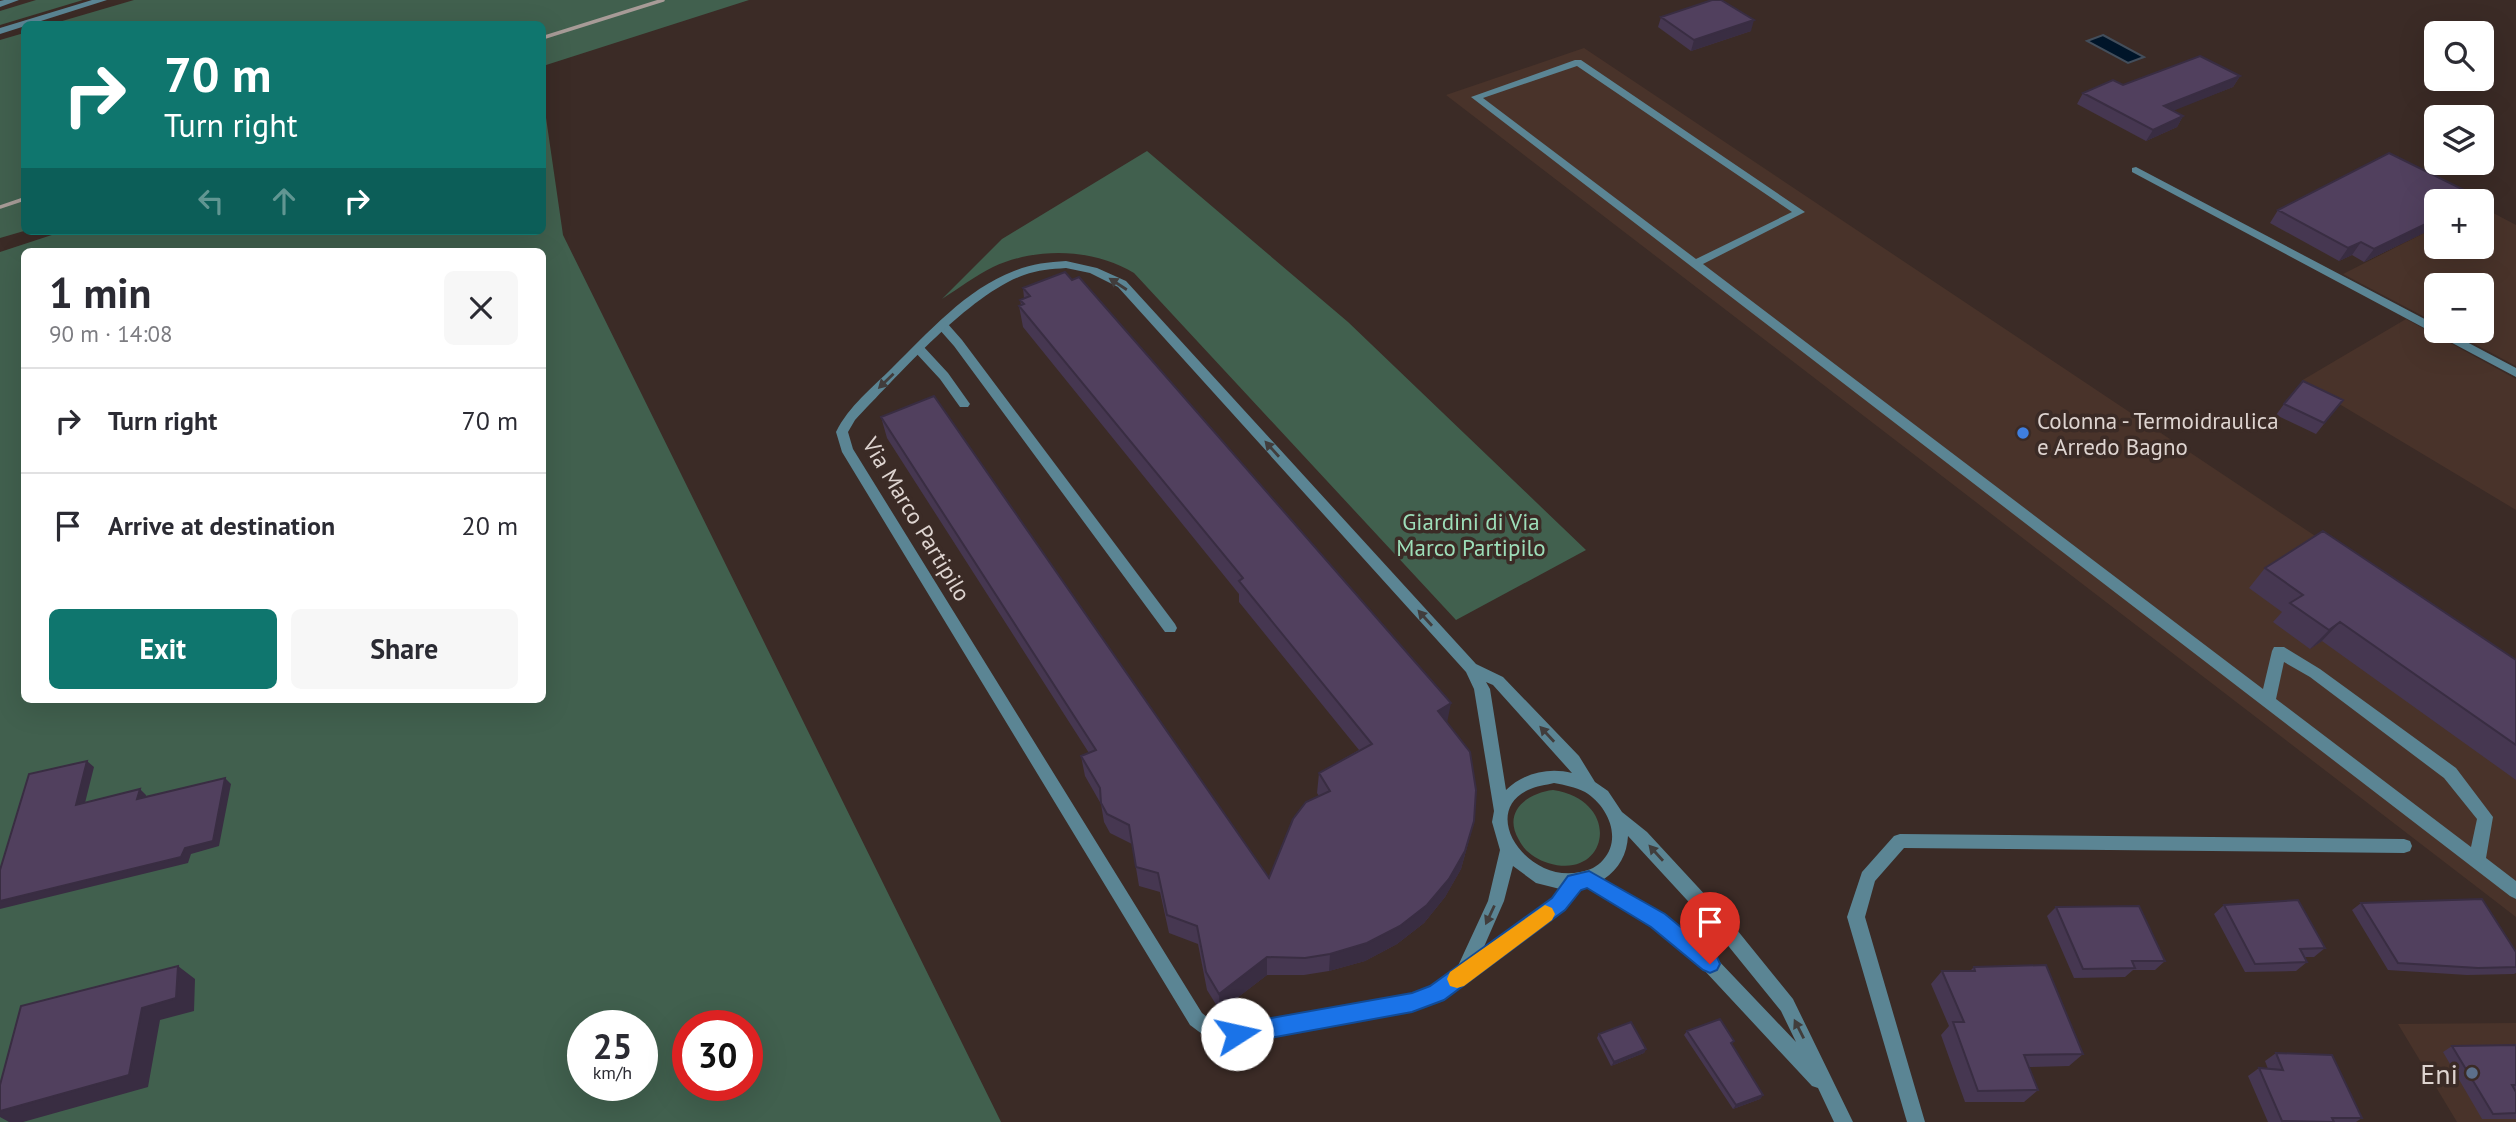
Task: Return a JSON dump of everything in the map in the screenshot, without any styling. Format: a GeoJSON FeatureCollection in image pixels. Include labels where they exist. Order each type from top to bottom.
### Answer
{"type":"FeatureCollection","features":[{"type":"Feature","properties":{"kind":"street"},"geometry":{"type":"LineString","coordinates":[[0,4],[14,0]]}},
{"type":"Feature","properties":{"kind":"street"},"geometry":{"type":"LineString","coordinates":[[33,21],[102,0]]}},
{"type":"Feature","properties":{"kind":"street"},"geometry":{"type":"LineString","coordinates":[[0,31],[21,25]]}},
{"type":"Feature","properties":{"kind":"street"},"geometry":{"type":"LineString","coordinates":[[1695,264],[1800,212],[1578,62],[1476,97],[2516,891]]}},
{"type":"Feature","properties":{"kind":"street"},"geometry":{"type":"LineString","coordinates":[[2136,170],[2424,323]]}},
{"type":"Feature","properties":{"kind":"street","name":"Via Marco Partipilo"},"geometry":{"type":"LineString","coordinates":[[1501,808],[1482,689],[1471,668],[1122,284],[1092,269],[1069,266],[1042,267],[1011,275],[979,293],[850,417],[842,432],[847,449],[1196,1019],[1214,1034],[1237,1034],[1412,1003],[1437,993],[1559,904],[1582,881]]}},
{"type":"Feature","properties":{"kind":"street"},"geometry":{"type":"LineString","coordinates":[[943,326],[1170,628]]}},
{"type":"Feature","properties":{"kind":"street"},"geometry":{"type":"LineString","coordinates":[[2461,343],[2516,373]]}},
{"type":"Feature","properties":{"kind":"street"},"geometry":{"type":"LineString","coordinates":[[919,349],[944,376],[964,404]]}},
{"type":"Feature","properties":{"kind":"street"},"geometry":{"type":"LineString","coordinates":[[2268,702],[2279,652],[2315,673],[2450,773],[2485,817],[2477,861]]}},
{"type":"Feature","properties":{"kind":"street","name":"Via Marco Partipilo"},"geometry":{"type":"LineString","coordinates":[[1471,668],[1498,681],[1573,761],[1589,787]]}},
{"type":"Feature","properties":{"kind":"street"},"geometry":{"type":"LineString","coordinates":[[1618,818],[1620,848],[1614,862],[1604,872],[1582,881],[1556,881],[1537,875],[1521,865],[1508,851],[1500,829],[1501,808],[1508,794],[1521,784],[1536,778],[1554,776],[1572,779],[1602,795],[1618,818],[1641,837],[1727,931],[1787,1005],[1844,1122]]}},
{"type":"Feature","properties":{"kind":"street"},"geometry":{"type":"LineString","coordinates":[[1916,1122],[1856,917],[1868,877],[1900,841],[2404,846]]}},
{"type":"Feature","properties":{"kind":"street"},"geometry":{"type":"LineString","coordinates":[[1462,975],[1496,901],[1508,851]]}},
{"type":"Feature","properties":{"kind":"street"},"geometry":{"type":"LineString","coordinates":[[1582,881],[1658,921],[1710,964],[1830,1090]]}},
{"type":"Feature","properties":{"kind":"shaded area","name":"Colonna - Termoidraulica e Arredo Bagno"},"geometry":{"type":"Polygon","coordinates":[[[1584,48],[2516,670],[2516,917],[1446,95],[1584,48]]]}},
{"type":"Feature","properties":{"kind":"shaded area"},"geometry":{"type":"Polygon","coordinates":[[[2494,213],[2516,225],[2516,366],[2473,343],[2494,343],[2494,273],[2424,273],[2424,317],[2343,274],[2424,233],[2424,259],[2494,259],[2494,213]]]}},
{"type":"Feature","properties":{"kind":"shaded area"},"geometry":{"type":"Polygon","coordinates":[[[2406,319],[2424,329],[2424,343],[2450,343],[2516,379],[2516,510],[2301,381],[2406,319]]]}},
{"type":"Feature","properties":{"kind":"shaded area","name":"Eni"},"geometry":{"type":"Polygon","coordinates":[[[2516,1023],[2516,1122],[2457,1122],[2398,1024],[2516,1023]]]}},
{"type":"Feature","properties":{"kind":"green space"},"geometry":{"type":"Polygon","coordinates":[[[36,0],[83,0],[0,25],[0,11],[36,0]]]}},
{"type":"Feature","properties":{"kind":"green space"},"geometry":{"type":"Polygon","coordinates":[[[134,0],[749,0],[546,65],[546,21],[62,21],[134,0]]]}},
{"type":"Feature","properties":{"kind":"green space"},"geometry":{"type":"Polygon","coordinates":[[[21,34],[21,232],[0,238],[0,40],[21,34]]]}},
{"type":"Feature","properties":{"kind":"green space"},"geometry":{"type":"Polygon","coordinates":[[[546,118],[563,235],[1001,1122],[0,1122],[0,252],[52,235],[546,235],[546,118]]]}},
{"type":"Feature","properties":{"kind":"green space","name":"Giardini di Via Marco Partipilo"},"geometry":{"type":"Polygon","coordinates":[[[1147,151],[1348,322],[1586,550],[1456,620],[1134,273],[1101,259],[1083,255],[1064,253],[1027,256],[993,267],[942,299],[1002,239],[1147,151]]]}},
{"type":"Feature","properties":{"kind":"green space"},"geometry":{"type":"Polygon","coordinates":[[[1553,790],[1576,797],[1591,809],[1598,823],[1600,838],[1595,851],[1584,861],[1568,866],[1548,863],[1531,854],[1519,840],[1513,821],[1515,813],[1534,795],[1553,790]]]}},
{"type":"Feature","properties":{"kind":"water"},"geometry":{"type":"Polygon","coordinates":[[[2103,35],[2144,57],[2128,63],[2087,41],[2103,35]]]}},
{"type":"Feature","properties":{"kind":"building"},"geometry":{"type":"Polygon","coordinates":[[[1712,0],[1721,0],[1754,20],[1694,40],[1661,17],[1712,0]]]}},
{"type":"Feature","properties":{"kind":"building"},"geometry":{"type":"Polygon","coordinates":[[[2200,56],[2240,76],[2164,106],[2183,116],[2153,130],[2083,93],[2113,80],[2123,85],[2200,56]]]}},
{"type":"Feature","properties":{"kind":"building"},"geometry":{"type":"Polygon","coordinates":[[[2389,153],[2424,170],[2424,175],[2434,175],[2462,189],[2424,189],[2424,225],[2374,249],[2361,242],[2348,248],[2278,210],[2389,153]]]}},
{"type":"Feature","properties":{"kind":"building"},"geometry":{"type":"Polygon","coordinates":[[[1065,272],[1072,280],[1079,277],[1451,703],[1438,711],[1470,752],[1476,790],[1474,821],[1465,851],[1449,879],[1427,905],[1400,926],[1367,943],[1305,958],[1267,957],[1219,994],[1206,972],[1197,926],[1167,915],[1158,873],[1136,867],[1129,825],[1107,814],[1101,803],[1100,788],[1081,756],[1096,750],[881,417],[934,396],[1269,878],[1293,819],[1306,802],[1330,791],[1319,773],[1372,744],[1239,581],[1243,578],[1019,306],[1024,304],[1020,300],[1030,296],[1023,288],[1065,272]]]}},
{"type":"Feature","properties":{"kind":"building"},"geometry":{"type":"Polygon","coordinates":[[[2303,381],[2343,400],[2324,423],[2284,404],[2303,381]]]}},
{"type":"Feature","properties":{"kind":"building"},"geometry":{"type":"Polygon","coordinates":[[[2323,531],[2516,660],[2516,745],[2340,622],[2329,630],[2290,603],[2303,595],[2265,568],[2323,531]]]}},
{"type":"Feature","properties":{"kind":"building"},"geometry":{"type":"Polygon","coordinates":[[[87,761],[76,805],[140,789],[137,799],[225,778],[213,841],[185,848],[181,857],[0,901],[0,870],[29,774],[87,761]]]}},
{"type":"Feature","properties":{"kind":"building"},"geometry":{"type":"Polygon","coordinates":[[[2482,899],[2516,952],[2516,967],[2478,968],[2398,963],[2361,903],[2482,899]]]}},
{"type":"Feature","properties":{"kind":"building"},"geometry":{"type":"Polygon","coordinates":[[[2298,900],[2325,948],[2300,949],[2307,962],[2255,964],[2224,905],[2298,900]]]}},
{"type":"Feature","properties":{"kind":"building"},"geometry":{"type":"Polygon","coordinates":[[[2139,906],[2165,961],[2132,961],[2135,968],[2083,969],[2056,907],[2139,906]]]}},
{"type":"Feature","properties":{"kind":"building"},"geometry":{"type":"Polygon","coordinates":[[[2046,965],[2083,1054],[2024,1055],[2038,1090],[1978,1091],[1953,1022],[1964,1022],[1942,971],[1975,971],[1974,967],[2046,965]]]}},
{"type":"Feature","properties":{"kind":"building"},"geometry":{"type":"Polygon","coordinates":[[[178,966],[176,998],[142,1008],[129,1075],[0,1111],[0,1085],[21,1006],[178,966]]]}},
{"type":"Feature","properties":{"kind":"building"},"geometry":{"type":"Polygon","coordinates":[[[1720,1019],[1734,1041],[1731,1043],[1763,1095],[1736,1105],[1687,1031],[1720,1019]]]}},
{"type":"Feature","properties":{"kind":"building"},"geometry":{"type":"Polygon","coordinates":[[[1631,1022],[1646,1049],[1614,1062],[1599,1034],[1631,1022]]]}},
{"type":"Feature","properties":{"kind":"building"},"geometry":{"type":"Polygon","coordinates":[[[2516,1045],[2516,1085],[2512,1085],[2516,1092],[2516,1113],[2493,1114],[2452,1046],[2516,1045]]]}},
{"type":"Feature","properties":{"kind":"building"},"geometry":{"type":"Polygon","coordinates":[[[2276,1053],[2332,1055],[2362,1118],[2332,1118],[2334,1122],[2282,1121],[2259,1068],[2283,1070],[2276,1053]]]}},
{"type":"Feature","properties":{"kind":"railway"},"geometry":{"type":"LineString","coordinates":[[546,37],[663,0]]}},
{"type":"Feature","properties":{"kind":"railway"},"geometry":{"type":"LineString","coordinates":[[0,207],[21,200]]}},
{"type":"Feature","properties":{"kind":"slow traffic"},"geometry":{"type":"LineString","coordinates":[[1457,979],[1545,914]]}},
{"type":"Feature","properties":{"kind":"place","name":"Colonna - Termoidraulica e Arredo Bagno"},"geometry":{"type":"Point","coordinates":[2023,433]}},
{"type":"Feature","properties":{"kind":"place","name":"Eni"},"geometry":{"type":"Point","coordinates":[2472,1073]}},
{"type":"Feature","properties":{"kind":"route"},"geometry":{"type":"LineString","coordinates":[[1237,1034],[1412,1003],[1437,993],[1559,904],[1575,882],[1589,879],[1658,921],[1710,964]]}}]}
